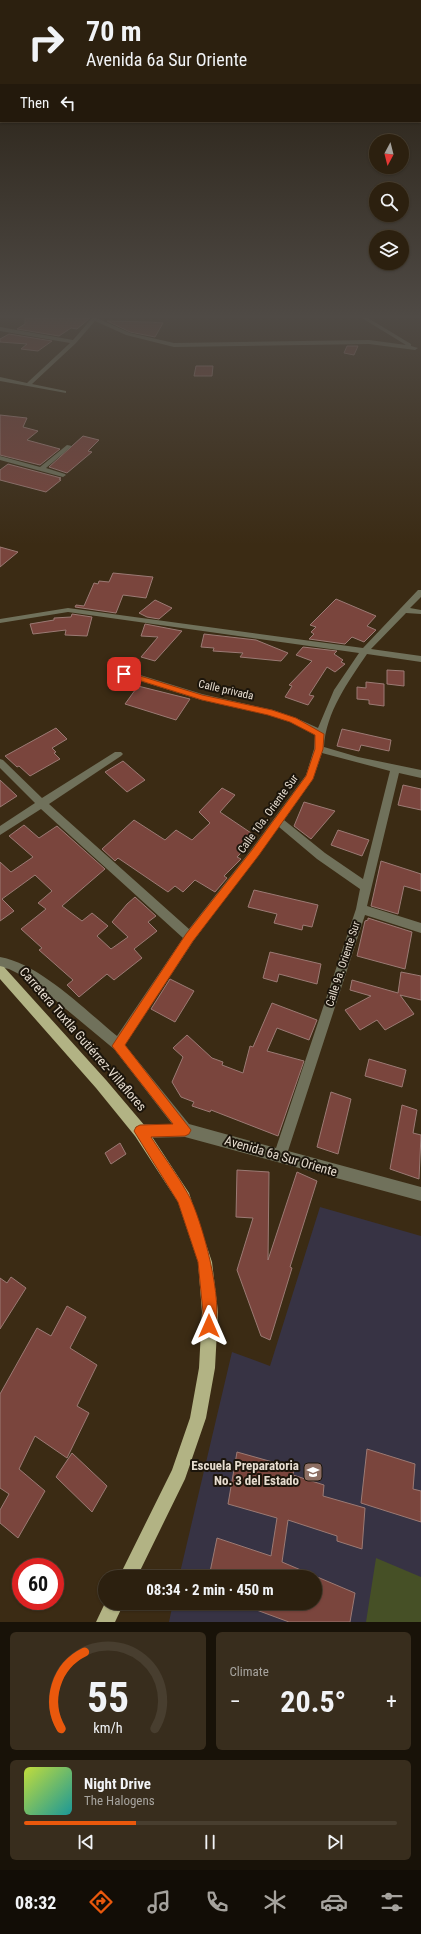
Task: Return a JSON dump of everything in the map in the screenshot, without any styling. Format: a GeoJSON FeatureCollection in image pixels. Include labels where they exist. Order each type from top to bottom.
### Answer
{"type":"FeatureCollection","features":[{"type":"Feature","properties":{"kind":"main road","name":"Carretera Tuxtla Gutiérrez-Villaflores"},"geometry":{"type":"LineString","coordinates":[[0,972],[96,1078],[140,1131],[184,1198],[205,1262],[210,1312],[207,1368],[198,1418],[180,1474],[132,1570]]}},
{"type":"Feature","properties":{"kind":"main road"},"geometry":{"type":"LineString","coordinates":[[105,1622],[111,1610]]}},
{"type":"Feature","properties":{"kind":"street"},"geometry":{"type":"LineString","coordinates":[[40,469],[69,446]]}},
{"type":"Feature","properties":{"kind":"street"},"geometry":{"type":"LineString","coordinates":[[0,458],[63,476]]}},
{"type":"Feature","properties":{"kind":"street","name":"Calle 10a. Oriente Sur"},"geometry":{"type":"LineString","coordinates":[[118,1046],[190,938],[278,822],[310,776],[319,749],[320,734],[338,690],[364,652],[421,592]]}},
{"type":"Feature","properties":{"kind":"street"},"geometry":{"type":"LineString","coordinates":[[0,621],[68,610],[421,659]]}},
{"type":"Feature","properties":{"kind":"street"},"geometry":{"type":"LineString","coordinates":[[403,610],[421,612]]}},
{"type":"Feature","properties":{"kind":"street","name":"Calle privada"},"geometry":{"type":"LineString","coordinates":[[124,674],[202,697],[270,712],[293,720],[320,734]]}},
{"type":"Feature","properties":{"kind":"street"},"geometry":{"type":"LineString","coordinates":[[319,749],[421,774]]}},
{"type":"Feature","properties":{"kind":"street"},"geometry":{"type":"LineString","coordinates":[[0,831],[118,754]]}},
{"type":"Feature","properties":{"kind":"street"},"geometry":{"type":"LineString","coordinates":[[0,762],[42,804],[190,938]]}},
{"type":"Feature","properties":{"kind":"street","name":"Calle 9a. Oriente Sur"},"geometry":{"type":"LineString","coordinates":[[280,1156],[361,909],[395,768]]}},
{"type":"Feature","properties":{"kind":"street"},"geometry":{"type":"LineString","coordinates":[[278,822],[321,856],[366,887]]}},
{"type":"Feature","properties":{"kind":"street"},"geometry":{"type":"LineString","coordinates":[[361,909],[421,928]]}},
{"type":"Feature","properties":{"kind":"street"},"geometry":{"type":"LineString","coordinates":[[0,962],[11,964],[35,976],[118,1046],[185,1130]]}},
{"type":"Feature","properties":{"kind":"street","name":"Avenida 6a Sur Oriente"},"geometry":{"type":"LineString","coordinates":[[140,1131],[185,1130],[421,1194]]}},
{"type":"Feature","properties":{"kind":"shaded area","name":"Escuela Preparatoria No. 3 del Estado"},"geometry":{"type":"Polygon","coordinates":[[[320,1207],[421,1236],[421,1622],[169,1622],[172,1610],[322,1610],[322,1570],[181,1570],[232,1352],[270,1366],[320,1207]]]}},
{"type":"Feature","properties":{"kind":"green space"},"geometry":{"type":"Polygon","coordinates":[[[376,1558],[421,1577],[421,1622],[366,1622],[376,1558]]]}},
{"type":"Feature","properties":{"kind":"building"},"geometry":{"type":"Polygon","coordinates":[[[0,415],[27,418],[23,427],[38,431],[27,440],[60,449],[40,465],[0,455],[0,415]]]}},
{"type":"Feature","properties":{"kind":"building"},"geometry":{"type":"Polygon","coordinates":[[[83,436],[99,440],[88,451],[92,452],[67,473],[49,467],[83,436]]]}},
{"type":"Feature","properties":{"kind":"building"},"geometry":{"type":"Polygon","coordinates":[[[8,464],[61,478],[59,479],[61,480],[46,492],[0,480],[0,470],[8,464]]]}},
{"type":"Feature","properties":{"kind":"building"},"geometry":{"type":"Polygon","coordinates":[[[0,547],[18,552],[0,567],[0,547]]]}},
{"type":"Feature","properties":{"kind":"building"},"geometry":{"type":"Polygon","coordinates":[[[113,573],[153,577],[146,598],[123,595],[116,613],[75,607],[76,605],[84,606],[94,583],[98,584],[99,581],[109,582],[113,573]]]}},
{"type":"Feature","properties":{"kind":"building"},"geometry":{"type":"Polygon","coordinates":[[[336,599],[376,616],[367,626],[376,630],[364,642],[352,637],[345,644],[309,639],[314,634],[311,632],[316,627],[310,625],[336,599]]]}},
{"type":"Feature","properties":{"kind":"building"},"geometry":{"type":"Polygon","coordinates":[[[155,600],[172,608],[159,619],[147,617],[139,613],[155,600]]]}},
{"type":"Feature","properties":{"kind":"building"},"geometry":{"type":"Polygon","coordinates":[[[72,614],[92,617],[87,636],[65,635],[66,630],[33,634],[30,624],[54,620],[54,618],[71,617],[72,614]]]}},
{"type":"Feature","properties":{"kind":"building"},"geometry":{"type":"Polygon","coordinates":[[[145,624],[182,631],[155,661],[141,657],[158,637],[141,636],[145,624]]]}},
{"type":"Feature","properties":{"kind":"building"},"geometry":{"type":"Polygon","coordinates":[[[204,634],[256,640],[288,653],[281,661],[240,657],[243,653],[213,651],[214,648],[201,647],[204,634]]]}},
{"type":"Feature","properties":{"kind":"building"},"geometry":{"type":"Polygon","coordinates":[[[303,647],[337,651],[334,654],[343,660],[341,662],[345,664],[335,672],[327,667],[309,695],[314,696],[308,705],[285,697],[292,686],[289,685],[312,661],[296,655],[303,647]]]}},
{"type":"Feature","properties":{"kind":"building"},"geometry":{"type":"Polygon","coordinates":[[[387,670],[404,671],[404,686],[387,684],[387,670]]]}},
{"type":"Feature","properties":{"kind":"building"},"geometry":{"type":"Polygon","coordinates":[[[366,682],[384,684],[384,706],[369,704],[369,700],[357,699],[357,687],[366,688],[366,682]]]}},
{"type":"Feature","properties":{"kind":"building"},"geometry":{"type":"Polygon","coordinates":[[[138,686],[190,699],[176,720],[125,704],[138,686]]]}},
{"type":"Feature","properties":{"kind":"building"},"geometry":{"type":"Polygon","coordinates":[[[56,728],[67,739],[52,748],[56,752],[54,753],[60,759],[30,776],[5,756],[56,728]]]}},
{"type":"Feature","properties":{"kind":"building"},"geometry":{"type":"Polygon","coordinates":[[[342,729],[391,740],[389,751],[361,745],[359,751],[337,746],[342,729]]]}},
{"type":"Feature","properties":{"kind":"building"},"geometry":{"type":"Polygon","coordinates":[[[123,761],[145,780],[127,792],[105,772],[123,761]]]}},
{"type":"Feature","properties":{"kind":"building"},"geometry":{"type":"Polygon","coordinates":[[[0,780],[17,796],[0,807],[0,780]]]}},
{"type":"Feature","properties":{"kind":"building"},"geometry":{"type":"Polygon","coordinates":[[[403,785],[421,789],[421,810],[398,805],[403,785]]]}},
{"type":"Feature","properties":{"kind":"building"},"geometry":{"type":"Polygon","coordinates":[[[222,788],[235,795],[220,812],[257,837],[237,857],[241,859],[224,876],[227,878],[215,892],[195,880],[183,892],[175,886],[168,892],[118,858],[115,861],[102,849],[134,820],[165,840],[176,830],[192,840],[210,823],[199,812],[222,788]]]}},
{"type":"Feature","properties":{"kind":"building"},"geometry":{"type":"Polygon","coordinates":[[[304,802],[335,811],[311,839],[294,826],[304,802]]]}},
{"type":"Feature","properties":{"kind":"building"},"geometry":{"type":"Polygon","coordinates":[[[24,825],[39,838],[57,826],[105,869],[62,906],[82,921],[92,913],[108,926],[97,936],[111,949],[128,937],[112,922],[135,897],[156,916],[148,922],[157,931],[134,949],[142,958],[114,980],[107,974],[79,997],[67,985],[73,980],[39,950],[42,948],[21,929],[46,909],[38,903],[52,891],[35,875],[2,899],[14,911],[0,921],[0,862],[11,872],[33,857],[9,836],[24,825]]]}},
{"type":"Feature","properties":{"kind":"building"},"geometry":{"type":"Polygon","coordinates":[[[338,830],[369,840],[362,856],[331,845],[338,830]]]}},
{"type":"Feature","properties":{"kind":"building"},"geometry":{"type":"Polygon","coordinates":[[[381,861],[421,874],[421,891],[404,886],[398,914],[371,906],[381,861]]]}},
{"type":"Feature","properties":{"kind":"building"},"geometry":{"type":"Polygon","coordinates":[[[254,890],[318,905],[312,927],[303,925],[302,930],[274,923],[277,914],[248,907],[254,890]]]}},
{"type":"Feature","properties":{"kind":"building"},"geometry":{"type":"Polygon","coordinates":[[[368,918],[412,932],[405,969],[357,956],[365,921],[368,920],[368,918]]]}},
{"type":"Feature","properties":{"kind":"building"},"geometry":{"type":"Polygon","coordinates":[[[270,952],[321,964],[317,984],[279,974],[277,982],[263,978],[270,952]]]}},
{"type":"Feature","properties":{"kind":"building"},"geometry":{"type":"Polygon","coordinates":[[[401,972],[421,976],[421,1000],[400,995],[414,1014],[385,1030],[377,1020],[360,1030],[345,1010],[371,996],[350,990],[352,980],[398,993],[401,972]]]}},
{"type":"Feature","properties":{"kind":"building"},"geometry":{"type":"Polygon","coordinates":[[[170,979],[194,991],[175,1022],[151,1009],[170,979]]]}},
{"type":"Feature","properties":{"kind":"building"},"geometry":{"type":"Polygon","coordinates":[[[272,1003],[317,1020],[309,1040],[277,1028],[267,1051],[304,1061],[278,1136],[211,1110],[210,1112],[192,1106],[194,1102],[181,1097],[172,1082],[183,1057],[173,1048],[187,1035],[212,1058],[223,1062],[222,1065],[243,1073],[250,1046],[253,1047],[272,1003]]]}},
{"type":"Feature","properties":{"kind":"building"},"geometry":{"type":"Polygon","coordinates":[[[369,1059],[406,1070],[402,1087],[365,1076],[369,1059]]]}},
{"type":"Feature","properties":{"kind":"building"},"geometry":{"type":"Polygon","coordinates":[[[331,1092],[351,1099],[338,1154],[317,1147],[331,1092]]]}},
{"type":"Feature","properties":{"kind":"building"},"geometry":{"type":"Polygon","coordinates":[[[402,1105],[417,1110],[413,1133],[421,1135],[419,1179],[390,1169],[402,1105]]]}},
{"type":"Feature","properties":{"kind":"building"},"geometry":{"type":"Polygon","coordinates":[[[120,1143],[126,1154],[111,1164],[105,1153],[120,1143]]]}},
{"type":"Feature","properties":{"kind":"building"},"geometry":{"type":"Polygon","coordinates":[[[237,1170],[269,1172],[268,1260],[297,1172],[317,1181],[290,1267],[292,1268],[270,1340],[261,1336],[237,1270],[253,1218],[236,1217],[237,1170]]]}},
{"type":"Feature","properties":{"kind":"building"},"geometry":{"type":"Polygon","coordinates":[[[11,1277],[26,1288],[0,1329],[0,1278],[7,1283],[11,1277]]]}},
{"type":"Feature","properties":{"kind":"building"},"geometry":{"type":"Polygon","coordinates":[[[67,1306],[86,1317],[70,1348],[97,1365],[77,1406],[89,1413],[67,1458],[35,1436],[19,1469],[45,1491],[18,1538],[0,1523],[0,1510],[9,1494],[0,1488],[0,1394],[37,1328],[51,1336],[67,1306]]]}},
{"type":"Feature","properties":{"kind":"building"},"geometry":{"type":"Polygon","coordinates":[[[367,1449],[415,1464],[413,1489],[421,1491],[421,1522],[361,1503],[367,1449]]]}},
{"type":"Feature","properties":{"kind":"building"},"geometry":{"type":"Polygon","coordinates":[[[237,1452],[294,1468],[293,1475],[324,1485],[323,1496],[365,1508],[362,1549],[337,1541],[337,1536],[288,1520],[282,1562],[301,1570],[210,1570],[217,1538],[271,1556],[277,1518],[228,1504],[237,1452]]]}},
{"type":"Feature","properties":{"kind":"building"},"geometry":{"type":"Polygon","coordinates":[[[72,1453],[107,1486],[92,1512],[56,1477],[72,1453]]]}},
{"type":"Feature","properties":{"kind":"building"},"geometry":{"type":"Polygon","coordinates":[[[322,1579],[355,1593],[350,1622],[289,1622],[257,1610],[322,1610],[322,1579]]]}},
{"type":"Feature","properties":{"kind":"place","name":"Escuela Preparatoria No. 3 del Estado"},"geometry":{"type":"Point","coordinates":[313,1472]}},
{"type":"Feature","properties":{"kind":"route"},"geometry":{"type":"LineString","coordinates":[[124,674],[225,703],[270,712],[293,720],[320,734],[319,749],[310,776],[255,853],[190,938],[118,1046],[143,1075],[185,1130],[140,1131],[184,1198],[205,1262],[210,1312],[209,1326]]}}]}
